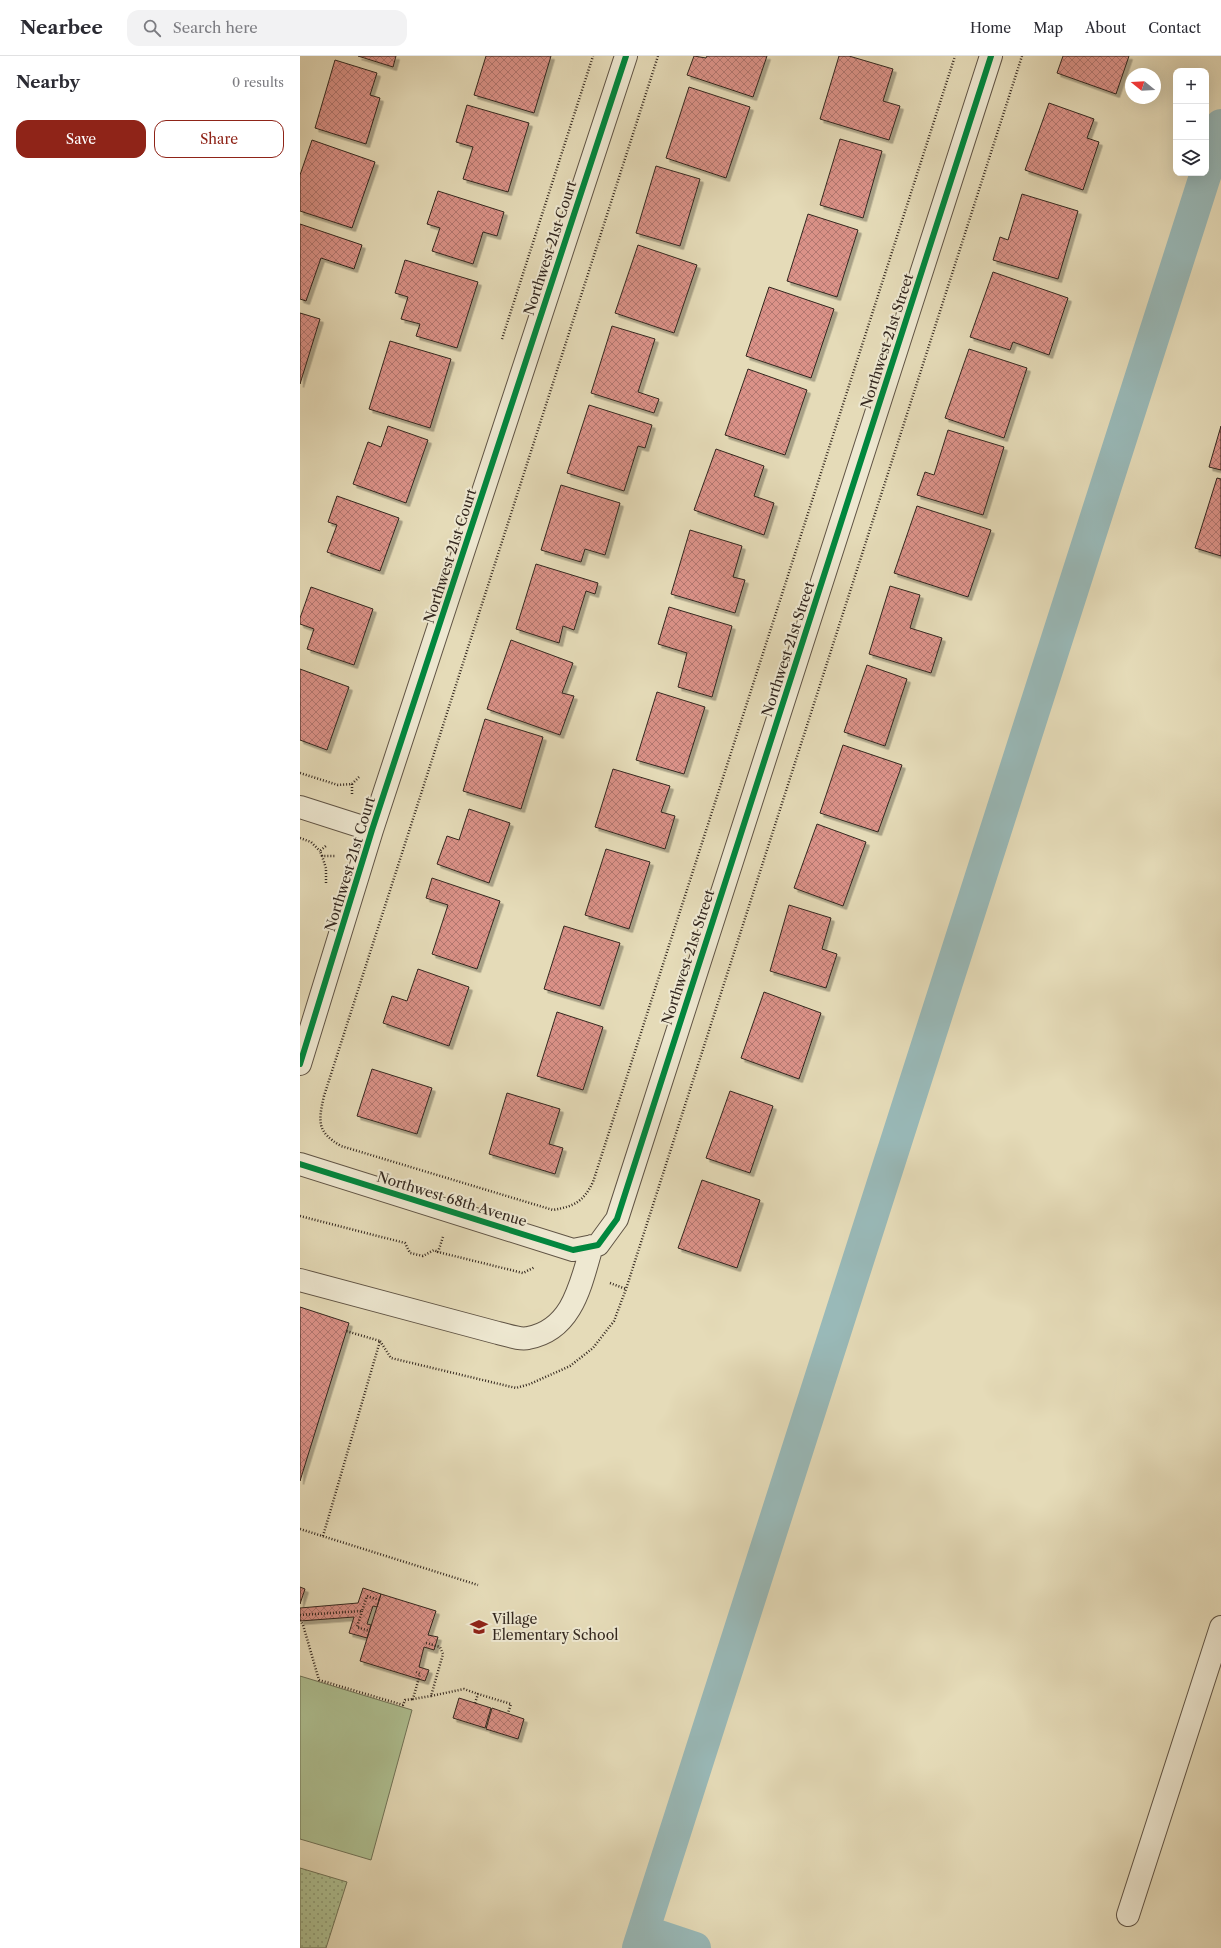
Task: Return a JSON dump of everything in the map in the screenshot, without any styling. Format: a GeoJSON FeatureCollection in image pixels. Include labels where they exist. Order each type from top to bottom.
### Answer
{"type":"FeatureCollection","features":[{"type":"Feature","properties":{"kind":"street","name":"Northwest 21st Court"},"geometry":{"type":"LineString","coordinates":[[300,1064],[372,830],[626,56]]}},
{"type":"Feature","properties":{"kind":"street","name":"Northwest 21st Street"},"geometry":{"type":"LineString","coordinates":[[300,1280],[498,1333],[527,1339],[547,1332],[558,1324],[575,1302],[595,1246],[617,1219],[991,56]]}},
{"type":"Feature","properties":{"kind":"street"},"geometry":{"type":"LineString","coordinates":[[300,807],[372,830]]}},
{"type":"Feature","properties":{"kind":"street","name":"Northwest 68th Avenue"},"geometry":{"type":"LineString","coordinates":[[300,1164],[573,1250],[595,1246]]}},
{"type":"Feature","properties":{"kind":"street"},"geometry":{"type":"LineString","coordinates":[[1128,1915],[1221,1627]]}},
{"type":"Feature","properties":{"kind":"path"},"geometry":{"type":"LineString","coordinates":[[658,56],[319,1115],[322,1128],[328,1138],[341,1146],[553,1210],[570,1207],[580,1201],[593,1182],[954,56]]}},
{"type":"Feature","properties":{"kind":"path"},"geometry":{"type":"LineString","coordinates":[[300,774],[328,782]]}},
{"type":"Feature","properties":{"kind":"path"},"geometry":{"type":"LineString","coordinates":[[300,838],[310,842],[320,851]]}},
{"type":"Feature","properties":{"kind":"path"},"geometry":{"type":"LineString","coordinates":[[300,1216],[405,1243],[410,1253],[423,1256],[434,1250],[438,1252]]}},
{"type":"Feature","properties":{"kind":"path"},"geometry":{"type":"LineString","coordinates":[[323,1536],[380,1341],[346,1331]]}},
{"type":"Feature","properties":{"kind":"path"},"geometry":{"type":"LineString","coordinates":[[300,1529],[478,1585]]}},
{"type":"Feature","properties":{"kind":"path"},"geometry":{"type":"LineString","coordinates":[[369,1632],[357,1627],[362,1611],[367,1596],[379,1600]]}},
{"type":"Feature","properties":{"kind":"path"},"geometry":{"type":"LineString","coordinates":[[300,1615],[362,1611]]}},
{"type":"Feature","properties":{"kind":"path"},"geometry":{"type":"LineString","coordinates":[[300,1620],[303,1625],[319,1680],[403,1705],[405,1700],[464,1689],[511,1704],[508,1713]]}},
{"type":"Feature","properties":{"kind":"path"},"geometry":{"type":"LineString","coordinates":[[426,1643],[440,1647],[443,1654],[431,1696]]}},
{"type":"Feature","properties":{"kind":"path"},"geometry":{"type":"LineString","coordinates":[[413,1699],[420,1674],[416,1672]]}},
{"type":"Feature","properties":{"kind":"path"},"geometry":{"type":"LineString","coordinates":[[475,1702],[478,1694]]}},
{"type":"Feature","properties":{"kind":"green space"},"geometry":{"type":"Polygon","coordinates":[[[300,1676],[412,1710],[371,1860],[300,1839],[300,1676]]]}},
{"type":"Feature","properties":{"kind":"green space"},"geometry":{"type":"Polygon","coordinates":[[[300,1868],[347,1882],[326,1948],[300,1948],[300,1868]]]}},
{"type":"Feature","properties":{"kind":"building"},"geometry":{"type":"Polygon","coordinates":[[[358,56],[396,56],[393,67],[358,56]]]}},
{"type":"Feature","properties":{"kind":"building"},"geometry":{"type":"Polygon","coordinates":[[[486,56],[551,56],[534,113],[474,95],[486,56]]]}},
{"type":"Feature","properties":{"kind":"building"},"geometry":{"type":"Polygon","coordinates":[[[694,56],[706,58],[707,56],[767,56],[753,97],[687,75],[694,56]]]}},
{"type":"Feature","properties":{"kind":"building"},"geometry":{"type":"Polygon","coordinates":[[[839,56],[849,56],[893,69],[883,101],[900,106],[889,140],[820,119],[839,56]]]}},
{"type":"Feature","properties":{"kind":"building"},"geometry":{"type":"Polygon","coordinates":[[[1063,56],[1129,56],[1116,94],[1057,73],[1063,56]]]}},
{"type":"Feature","properties":{"kind":"building"},"geometry":{"type":"Polygon","coordinates":[[[335,60],[377,73],[370,95],[380,98],[366,144],[315,128],[335,60]]]}},
{"type":"Feature","properties":{"kind":"building"},"geometry":{"type":"Polygon","coordinates":[[[689,87],[750,107],[726,178],[666,158],[689,87]]]}},
{"type":"Feature","properties":{"kind":"building"},"geometry":{"type":"Polygon","coordinates":[[[1049,103],[1094,119],[1087,138],[1099,142],[1083,190],[1025,170],[1049,103]]]}},
{"type":"Feature","properties":{"kind":"building"},"geometry":{"type":"Polygon","coordinates":[[[467,105],[529,123],[508,192],[463,179],[473,147],[456,142],[467,105]]]}},
{"type":"Feature","properties":{"kind":"building"},"geometry":{"type":"Polygon","coordinates":[[[840,139],[882,151],[863,218],[820,205],[840,139]]]}},
{"type":"Feature","properties":{"kind":"building"},"geometry":{"type":"Polygon","coordinates":[[[312,140],[375,162],[352,228],[300,211],[300,175],[312,140]]]}},
{"type":"Feature","properties":{"kind":"building"},"geometry":{"type":"Polygon","coordinates":[[[656,166],[700,179],[680,246],[636,233],[656,166]]]}},
{"type":"Feature","properties":{"kind":"building"},"geometry":{"type":"Polygon","coordinates":[[[438,191],[504,212],[497,236],[483,232],[473,264],[432,251],[440,228],[427,224],[438,191]]]}},
{"type":"Feature","properties":{"kind":"building"},"geometry":{"type":"Polygon","coordinates":[[[1022,194],[1078,211],[1058,279],[993,260],[1000,237],[1008,240],[1022,194]]]}},
{"type":"Feature","properties":{"kind":"building"},"geometry":{"type":"Polygon","coordinates":[[[808,214],[858,230],[837,297],[787,281],[808,214]]]}},
{"type":"Feature","properties":{"kind":"building"},"geometry":{"type":"Polygon","coordinates":[[[300,224],[362,245],[354,269],[321,258],[306,301],[300,299],[300,224]]]}},
{"type":"Feature","properties":{"kind":"building"},"geometry":{"type":"Polygon","coordinates":[[[638,245],[697,265],[674,333],[615,313],[638,245]]]}},
{"type":"Feature","properties":{"kind":"building"},"geometry":{"type":"Polygon","coordinates":[[[405,260],[478,282],[457,348],[416,336],[420,324],[401,319],[408,297],[395,293],[405,260]]]}},
{"type":"Feature","properties":{"kind":"building"},"geometry":{"type":"Polygon","coordinates":[[[993,272],[1068,298],[1049,355],[1013,342],[1010,350],[970,337],[993,272]]]}},
{"type":"Feature","properties":{"kind":"building"},"geometry":{"type":"Polygon","coordinates":[[[769,287],[834,309],[811,378],[746,356],[769,287]]]}},
{"type":"Feature","properties":{"kind":"building"},"geometry":{"type":"Polygon","coordinates":[[[300,313],[320,319],[300,384],[300,313]]]}},
{"type":"Feature","properties":{"kind":"building"},"geometry":{"type":"Polygon","coordinates":[[[612,326],[655,339],[638,392],[659,399],[654,413],[591,393],[612,326]]]}},
{"type":"Feature","properties":{"kind":"building"},"geometry":{"type":"Polygon","coordinates":[[[390,341],[451,359],[430,428],[369,409],[390,341]]]}},
{"type":"Feature","properties":{"kind":"building"},"geometry":{"type":"Polygon","coordinates":[[[969,349],[1027,368],[1004,438],[945,418],[969,349]]]}},
{"type":"Feature","properties":{"kind":"building"},"geometry":{"type":"Polygon","coordinates":[[[748,369],[807,390],[785,455],[725,435],[748,369]]]}},
{"type":"Feature","properties":{"kind":"building"},"geometry":{"type":"Polygon","coordinates":[[[589,405],[652,425],[645,448],[638,446],[624,491],[567,473],[589,405]]]}},
{"type":"Feature","properties":{"kind":"building"},"geometry":{"type":"Polygon","coordinates":[[[388,426],[428,440],[406,503],[353,484],[368,442],[381,447],[388,426]]]}},
{"type":"Feature","properties":{"kind":"building"},"geometry":{"type":"Polygon","coordinates":[[[1221,426],[1221,470],[1209,467],[1221,426]]]}},
{"type":"Feature","properties":{"kind":"building"},"geometry":{"type":"Polygon","coordinates":[[[948,430],[1004,447],[983,515],[917,495],[925,472],[934,475],[948,430]]]}},
{"type":"Feature","properties":{"kind":"building"},"geometry":{"type":"Polygon","coordinates":[[[716,449],[764,466],[754,496],[774,503],[764,535],[694,510],[716,449]]]}},
{"type":"Feature","properties":{"kind":"building"},"geometry":{"type":"Polygon","coordinates":[[[1217,478],[1221,479],[1221,556],[1195,548],[1217,478]]]}},
{"type":"Feature","properties":{"kind":"building"},"geometry":{"type":"Polygon","coordinates":[[[561,485],[620,503],[605,555],[585,549],[581,562],[541,550],[561,485]]]}},
{"type":"Feature","properties":{"kind":"building"},"geometry":{"type":"Polygon","coordinates":[[[337,496],[399,518],[380,571],[327,552],[337,525],[328,522],[337,496]]]}},
{"type":"Feature","properties":{"kind":"building"},"geometry":{"type":"Polygon","coordinates":[[[917,506],[991,530],[968,597],[894,573],[917,506]]]}},
{"type":"Feature","properties":{"kind":"building"},"geometry":{"type":"Polygon","coordinates":[[[690,530],[742,546],[733,577],[745,580],[735,613],[671,594],[690,530]]]}},
{"type":"Feature","properties":{"kind":"building"},"geometry":{"type":"Polygon","coordinates":[[[536,564],[598,583],[595,594],[586,591],[574,630],[563,626],[559,643],[516,629],[536,564]]]}},
{"type":"Feature","properties":{"kind":"building"},"geometry":{"type":"Polygon","coordinates":[[[890,586],[920,595],[910,628],[942,638],[931,673],[869,654],[890,586]]]}},
{"type":"Feature","properties":{"kind":"building"},"geometry":{"type":"Polygon","coordinates":[[[311,587],[373,609],[354,665],[307,649],[314,629],[300,624],[300,618],[311,587]]]}},
{"type":"Feature","properties":{"kind":"building"},"geometry":{"type":"Polygon","coordinates":[[[669,607],[732,626],[712,697],[678,687],[687,653],[658,644],[669,607]]]}},
{"type":"Feature","properties":{"kind":"building"},"geometry":{"type":"Polygon","coordinates":[[[511,640],[573,663],[562,693],[574,696],[560,735],[487,709],[511,640]]]}},
{"type":"Feature","properties":{"kind":"building"},"geometry":{"type":"Polygon","coordinates":[[[867,665],[907,679],[885,746],[844,732],[867,665]]]}},
{"type":"Feature","properties":{"kind":"building"},"geometry":{"type":"Polygon","coordinates":[[[300,669],[349,687],[327,750],[300,740],[300,669]]]}},
{"type":"Feature","properties":{"kind":"building"},"geometry":{"type":"Polygon","coordinates":[[[657,692],[705,707],[684,774],[636,760],[657,692]]]}},
{"type":"Feature","properties":{"kind":"building"},"geometry":{"type":"Polygon","coordinates":[[[485,719],[543,737],[521,809],[463,791],[485,719]]]}},
{"type":"Feature","properties":{"kind":"building"},"geometry":{"type":"Polygon","coordinates":[[[843,745],[902,765],[878,832],[820,813],[843,745]]]}},
{"type":"Feature","properties":{"kind":"building"},"geometry":{"type":"Polygon","coordinates":[[[613,769],[670,786],[661,812],[675,816],[665,849],[595,827],[613,769]]]}},
{"type":"Feature","properties":{"kind":"building"},"geometry":{"type":"Polygon","coordinates":[[[469,809],[510,823],[489,883],[437,864],[447,836],[459,840],[469,809]]]}},
{"type":"Feature","properties":{"kind":"building"},"geometry":{"type":"Polygon","coordinates":[[[817,824],[866,842],[843,906],[794,888],[817,824]]]}},
{"type":"Feature","properties":{"kind":"building"},"geometry":{"type":"Polygon","coordinates":[[[606,849],[650,862],[629,929],[585,915],[606,849]]]}},
{"type":"Feature","properties":{"kind":"building"},"geometry":{"type":"Polygon","coordinates":[[[432,878],[500,901],[477,969],[432,954],[448,905],[426,898],[432,878]]]}},
{"type":"Feature","properties":{"kind":"building"},"geometry":{"type":"Polygon","coordinates":[[[789,905],[831,918],[822,949],[837,954],[826,988],[770,971],[789,905]]]}},
{"type":"Feature","properties":{"kind":"building"},"geometry":{"type":"Polygon","coordinates":[[[564,926],[620,943],[600,1006],[544,989],[564,926]]]}},
{"type":"Feature","properties":{"kind":"building"},"geometry":{"type":"Polygon","coordinates":[[[418,969],[469,987],[449,1046],[383,1023],[392,996],[407,1001],[418,969]]]}},
{"type":"Feature","properties":{"kind":"building"},"geometry":{"type":"Polygon","coordinates":[[[764,992],[821,1013],[799,1079],[741,1058],[764,992]]]}},
{"type":"Feature","properties":{"kind":"building"},"geometry":{"type":"Polygon","coordinates":[[[557,1012],[603,1027],[583,1090],[537,1076],[557,1012]]]}},
{"type":"Feature","properties":{"kind":"building"},"geometry":{"type":"Polygon","coordinates":[[[372,1069],[432,1088],[417,1134],[357,1116],[372,1069]]]}},
{"type":"Feature","properties":{"kind":"building"},"geometry":{"type":"Polygon","coordinates":[[[730,1091],[773,1106],[750,1173],[706,1158],[730,1091]]]}},
{"type":"Feature","properties":{"kind":"building"},"geometry":{"type":"Polygon","coordinates":[[[507,1093],[560,1109],[549,1144],[563,1148],[555,1174],[489,1154],[507,1093]]]}},
{"type":"Feature","properties":{"kind":"building"},"geometry":{"type":"Polygon","coordinates":[[[702,1180],[760,1200],[737,1268],[678,1248],[702,1180]]]}},
{"type":"Feature","properties":{"kind":"building"},"geometry":{"type":"Polygon","coordinates":[[[300,1307],[349,1323],[300,1481],[300,1307]]]}},
{"type":"Feature","properties":{"kind":"building"},"geometry":{"type":"Polygon","coordinates":[[[300,1587],[305,1589],[300,1604],[300,1587]]]}},
{"type":"Feature","properties":{"kind":"building"},"geometry":{"type":"Polygon","coordinates":[[[363,1588],[381,1594],[377,1607],[373,1606],[367,1624],[371,1625],[367,1638],[349,1633],[354,1617],[300,1621],[300,1608],[358,1603],[363,1588]]]}},
{"type":"Feature","properties":{"kind":"building"},"geometry":{"type":"Polygon","coordinates":[[[381,1594],[436,1611],[428,1635],[438,1637],[434,1650],[424,1647],[419,1667],[429,1670],[425,1681],[360,1661],[381,1594]]]}},
{"type":"Feature","properties":{"kind":"building"},"geometry":{"type":"Polygon","coordinates":[[[459,1698],[491,1708],[485,1728],[453,1718],[459,1698]]]}},
{"type":"Feature","properties":{"kind":"building"},"geometry":{"type":"Polygon","coordinates":[[[492,1708],[524,1719],[518,1739],[486,1729],[492,1708]]]}},
{"type":"Feature","properties":{"kind":"waterway"},"geometry":{"type":"LineString","coordinates":[[1209,163],[1221,125]]}},
{"type":"Feature","properties":{"kind":"waterway"},"geometry":{"type":"LineString","coordinates":[[638,1948],[1205,176]]}},
{"type":"Feature","properties":{"kind":"waterway"},"geometry":{"type":"LineString","coordinates":[[644,1931],[695,1948]]}},
{"type":"Feature","properties":{"kind":"cycle path"},"geometry":{"type":"LineString","coordinates":[[300,1064],[372,830],[626,56]]}},
{"type":"Feature","properties":{"kind":"cycle path"},"geometry":{"type":"LineString","coordinates":[[300,1164],[573,1250],[598,1245],[617,1219],[991,56]]}},
{"type":"Feature","properties":{"kind":"place","name":"Village Elementary School"},"geometry":{"type":"Point","coordinates":[479,1627]}}]}
